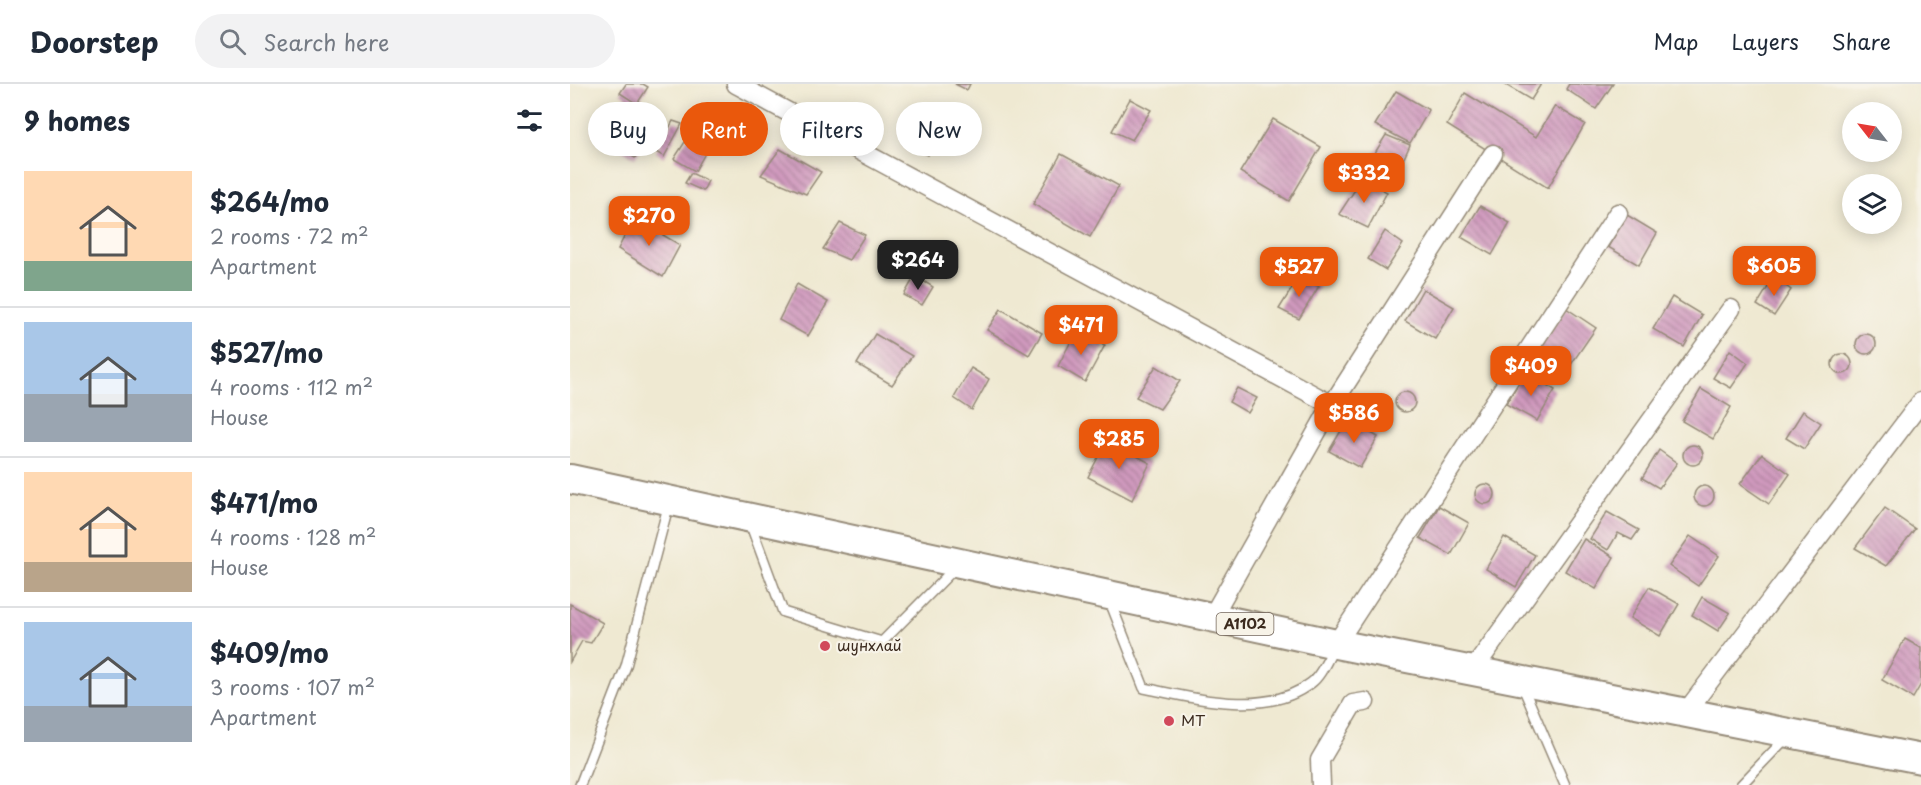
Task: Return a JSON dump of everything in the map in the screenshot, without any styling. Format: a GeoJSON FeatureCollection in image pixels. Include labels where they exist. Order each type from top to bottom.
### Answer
{"type":"FeatureCollection","features":[{"type":"Feature","properties":{"kind":"main road","name":"A1102"},"geometry":{"type":"LineString","coordinates":[[570,479],[1336,644],[1921,759]]}},
{"type":"Feature","properties":{"kind":"street"},"geometry":{"type":"LineString","coordinates":[[736,84],[1332,405]]}},
{"type":"Feature","properties":{"kind":"street"},"geometry":{"type":"LineString","coordinates":[[1212,617],[1332,405],[1493,154]]}},
{"type":"Feature","properties":{"kind":"street"},"geometry":{"type":"LineString","coordinates":[[1336,644],[1618,213]]}},
{"type":"Feature","properties":{"kind":"street"},"geometry":{"type":"LineString","coordinates":[[1473,670],[1731,309]]}},
{"type":"Feature","properties":{"kind":"street"},"geometry":{"type":"LineString","coordinates":[[1686,712],[1921,402]]}},
{"type":"Feature","properties":{"kind":"street"},"geometry":{"type":"LineString","coordinates":[[1321,785],[1320,760],[1353,704],[1365,702]]}},
{"type":"Feature","properties":{"kind":"lane"},"geometry":{"type":"LineString","coordinates":[[580,785],[626,666],[670,500]]}},
{"type":"Feature","properties":{"kind":"lane"},"geometry":{"type":"LineString","coordinates":[[747,517],[783,612],[882,642],[960,563]]}},
{"type":"Feature","properties":{"kind":"lane"},"geometry":{"type":"LineString","coordinates":[[1107,594],[1144,688],[1209,701],[1272,702],[1312,683],[1336,644]]}},
{"type":"Feature","properties":{"kind":"lane"},"geometry":{"type":"LineString","coordinates":[[1520,680],[1564,785]]}},
{"type":"Feature","properties":{"kind":"lane"},"geometry":{"type":"LineString","coordinates":[[1741,785],[1791,733]]}},
{"type":"Feature","properties":{"kind":"building"},"geometry":{"type":"Polygon","coordinates":[[[626,84],[643,84],[648,87],[638,102],[634,102],[620,93],[626,84]]]}},
{"type":"Feature","properties":{"kind":"building"},"geometry":{"type":"Polygon","coordinates":[[[955,84],[970,84],[967,90],[955,84]]]}},
{"type":"Feature","properties":{"kind":"building"},"geometry":{"type":"Polygon","coordinates":[[[1504,84],[1541,84],[1531,100],[1504,84]]]}},
{"type":"Feature","properties":{"kind":"building"},"geometry":{"type":"Polygon","coordinates":[[[1569,84],[1613,84],[1596,109],[1566,89],[1569,84]]]}},
{"type":"Feature","properties":{"kind":"building"},"geometry":{"type":"Polygon","coordinates":[[[1396,91],[1429,110],[1410,143],[1375,125],[1396,91]]]}},
{"type":"Feature","properties":{"kind":"building"},"geometry":{"type":"Polygon","coordinates":[[[1465,93],[1536,137],[1555,106],[1585,124],[1548,188],[1447,125],[1465,93]]]}},
{"type":"Feature","properties":{"kind":"building"},"geometry":{"type":"Polygon","coordinates":[[[1130,99],[1151,110],[1132,140],[1112,131],[1130,99]]]}},
{"type":"Feature","properties":{"kind":"building"},"geometry":{"type":"Polygon","coordinates":[[[1273,119],[1321,147],[1289,201],[1240,172],[1273,119]]]}},
{"type":"Feature","properties":{"kind":"building"},"geometry":{"type":"Polygon","coordinates":[[[673,121],[680,123],[668,150],[668,130],[673,121]]]}},
{"type":"Feature","properties":{"kind":"building"},"geometry":{"type":"Polygon","coordinates":[[[1386,135],[1410,145],[1399,169],[1373,156],[1386,135]]]}},
{"type":"Feature","properties":{"kind":"building"},"geometry":{"type":"Polygon","coordinates":[[[780,149],[780,156],[792,156],[821,172],[806,194],[761,175],[780,149]]]}},
{"type":"Feature","properties":{"kind":"building"},"geometry":{"type":"Polygon","coordinates":[[[680,150],[680,156],[704,156],[695,171],[674,159],[680,150]]]}},
{"type":"Feature","properties":{"kind":"building"},"geometry":{"type":"Polygon","coordinates":[[[1061,154],[1119,186],[1090,237],[1033,204],[1061,154]]]}},
{"type":"Feature","properties":{"kind":"building"},"geometry":{"type":"Polygon","coordinates":[[[691,173],[708,181],[703,191],[685,183],[691,173]]]}},
{"type":"Feature","properties":{"kind":"building"},"geometry":{"type":"Polygon","coordinates":[[[1362,179],[1387,192],[1368,228],[1339,214],[1362,179]]]}},
{"type":"Feature","properties":{"kind":"building"},"geometry":{"type":"Polygon","coordinates":[[[1480,206],[1510,223],[1492,255],[1461,237],[1480,206]]]}},
{"type":"Feature","properties":{"kind":"building"},"geometry":{"type":"Polygon","coordinates":[[[1627,215],[1657,233],[1639,265],[1608,247],[1627,215]]]}},
{"type":"Feature","properties":{"kind":"building"},"geometry":{"type":"Polygon","coordinates":[[[634,218],[680,245],[663,277],[618,249],[634,218]]]}},
{"type":"Feature","properties":{"kind":"building"},"geometry":{"type":"Polygon","coordinates":[[[840,223],[865,235],[849,260],[823,249],[840,223]]]}},
{"type":"Feature","properties":{"kind":"building"},"geometry":{"type":"Polygon","coordinates":[[[1385,231],[1403,244],[1386,270],[1368,259],[1385,231]]]}},
{"type":"Feature","properties":{"kind":"building"},"geometry":{"type":"Polygon","coordinates":[[[915,276],[933,287],[922,305],[904,295],[915,276]]]}},
{"type":"Feature","properties":{"kind":"building"},"geometry":{"type":"Polygon","coordinates":[[[1299,277],[1319,286],[1299,319],[1279,309],[1299,277]]]}},
{"type":"Feature","properties":{"kind":"building"},"geometry":{"type":"Polygon","coordinates":[[[1774,277],[1791,290],[1774,316],[1757,305],[1774,277]]]}},
{"type":"Feature","properties":{"kind":"building"},"geometry":{"type":"Polygon","coordinates":[[[797,284],[828,302],[808,336],[779,320],[797,284]]]}},
{"type":"Feature","properties":{"kind":"building"},"geometry":{"type":"Polygon","coordinates":[[[1423,289],[1454,307],[1435,339],[1405,321],[1423,289]]]}},
{"type":"Feature","properties":{"kind":"building"},"geometry":{"type":"Polygon","coordinates":[[[1672,297],[1702,315],[1684,347],[1653,329],[1672,297]]]}},
{"type":"Feature","properties":{"kind":"building"},"geometry":{"type":"Polygon","coordinates":[[[1566,308],[1596,328],[1559,382],[1529,362],[1566,308]]]}},
{"type":"Feature","properties":{"kind":"building"},"geometry":{"type":"Polygon","coordinates":[[[1001,309],[1042,333],[1029,355],[987,330],[1001,309]]]}},
{"type":"Feature","properties":{"kind":"building"},"geometry":{"type":"Polygon","coordinates":[[[1076,332],[1105,345],[1085,382],[1058,366],[1076,332]]]}},
{"type":"Feature","properties":{"kind":"building"},"geometry":{"type":"Polygon","coordinates":[[[875,334],[912,356],[892,385],[857,364],[875,334]]]}},
{"type":"Feature","properties":{"kind":"building"},"geometry":{"type":"Polygon","coordinates":[[[1866,334],[1873,337],[1876,344],[1873,351],[1866,354],[1859,351],[1856,344],[1859,337],[1866,334]]]}},
{"type":"Feature","properties":{"kind":"building"},"geometry":{"type":"Polygon","coordinates":[[[1730,350],[1748,363],[1731,388],[1713,378],[1730,350]]]}},
{"type":"Feature","properties":{"kind":"building"},"geometry":{"type":"Polygon","coordinates":[[[1842,354],[1849,357],[1852,364],[1849,371],[1842,374],[1835,371],[1832,364],[1835,357],[1842,354]]]}},
{"type":"Feature","properties":{"kind":"building"},"geometry":{"type":"Polygon","coordinates":[[[1156,366],[1180,381],[1160,409],[1136,397],[1156,366]]]}},
{"type":"Feature","properties":{"kind":"building"},"geometry":{"type":"Polygon","coordinates":[[[971,368],[989,379],[972,410],[954,398],[971,368]]]}},
{"type":"Feature","properties":{"kind":"building"},"geometry":{"type":"Polygon","coordinates":[[[1525,372],[1555,390],[1537,421],[1506,404],[1525,372]]]}},
{"type":"Feature","properties":{"kind":"building"},"geometry":{"type":"Polygon","coordinates":[[[1237,388],[1257,398],[1248,413],[1229,402],[1237,388]]]}},
{"type":"Feature","properties":{"kind":"building"},"geometry":{"type":"Polygon","coordinates":[[[1701,389],[1731,407],[1713,439],[1682,421],[1701,389]]]}},
{"type":"Feature","properties":{"kind":"building"},"geometry":{"type":"Polygon","coordinates":[[[1405,392],[1412,395],[1415,402],[1412,409],[1405,412],[1398,409],[1395,402],[1398,395],[1405,392]]]}},
{"type":"Feature","properties":{"kind":"building"},"geometry":{"type":"Polygon","coordinates":[[[1803,411],[1821,423],[1804,449],[1786,438],[1803,411]]]}},
{"type":"Feature","properties":{"kind":"building"},"geometry":{"type":"Polygon","coordinates":[[[1348,419],[1378,437],[1360,468],[1329,451],[1348,419]]]}},
{"type":"Feature","properties":{"kind":"building"},"geometry":{"type":"Polygon","coordinates":[[[1107,440],[1150,463],[1132,500],[1088,477],[1107,440]]]}},
{"type":"Feature","properties":{"kind":"building"},"geometry":{"type":"Polygon","coordinates":[[[1693,445],[1700,448],[1703,455],[1700,462],[1693,465],[1686,462],[1683,455],[1686,448],[1693,445]]]}},
{"type":"Feature","properties":{"kind":"building"},"geometry":{"type":"Polygon","coordinates":[[[1659,450],[1677,463],[1659,488],[1642,478],[1659,450]]]}},
{"type":"Feature","properties":{"kind":"building"},"geometry":{"type":"Polygon","coordinates":[[[1762,454],[1790,474],[1769,504],[1740,484],[1762,454]]]}},
{"type":"Feature","properties":{"kind":"building"},"geometry":{"type":"Polygon","coordinates":[[[1485,484],[1492,487],[1495,494],[1492,501],[1485,504],[1478,501],[1475,494],[1478,487],[1485,484]]]}},
{"type":"Feature","properties":{"kind":"building"},"geometry":{"type":"Polygon","coordinates":[[[1704,486],[1711,489],[1714,496],[1711,503],[1704,506],[1697,503],[1694,496],[1697,489],[1704,486]]]}},
{"type":"Feature","properties":{"kind":"building"},"geometry":{"type":"Polygon","coordinates":[[[1439,506],[1469,523],[1451,555],[1420,538],[1439,506]]]}},
{"type":"Feature","properties":{"kind":"building"},"geometry":{"type":"Polygon","coordinates":[[[1885,508],[1915,529],[1886,566],[1855,548],[1885,508]]]}},
{"type":"Feature","properties":{"kind":"building"},"geometry":{"type":"Polygon","coordinates":[[[1607,512],[1639,530],[1632,540],[1618,533],[1608,550],[1590,539],[1607,512]]]}},
{"type":"Feature","properties":{"kind":"building"},"geometry":{"type":"Polygon","coordinates":[[[1690,536],[1719,556],[1698,586],[1669,566],[1690,536]]]}},
{"type":"Feature","properties":{"kind":"building"},"geometry":{"type":"Polygon","coordinates":[[[1504,537],[1535,555],[1516,587],[1486,569],[1504,537]]]}},
{"type":"Feature","properties":{"kind":"building"},"geometry":{"type":"Polygon","coordinates":[[[1584,539],[1614,557],[1596,589],[1565,571],[1584,539]]]}},
{"type":"Feature","properties":{"kind":"building"},"geometry":{"type":"Polygon","coordinates":[[[1649,587],[1679,604],[1660,636],[1630,618],[1649,587]]]}},
{"type":"Feature","properties":{"kind":"building"},"geometry":{"type":"Polygon","coordinates":[[[1702,597],[1730,613],[1718,631],[1692,615],[1702,597]]]}},
{"type":"Feature","properties":{"kind":"building"},"geometry":{"type":"Polygon","coordinates":[[[570,604],[603,623],[591,643],[582,641],[570,662],[570,604]]]}},
{"type":"Feature","properties":{"kind":"building"},"geometry":{"type":"Polygon","coordinates":[[[1905,639],[1921,648],[1921,684],[1913,698],[1882,680],[1905,639]]]}},
{"type":"Feature","properties":{"kind":"place","name":"шунхлай"},"geometry":{"type":"Point","coordinates":[825,646]}},
{"type":"Feature","properties":{"kind":"place","name":"МТ"},"geometry":{"type":"Point","coordinates":[1169,721]}}]}
